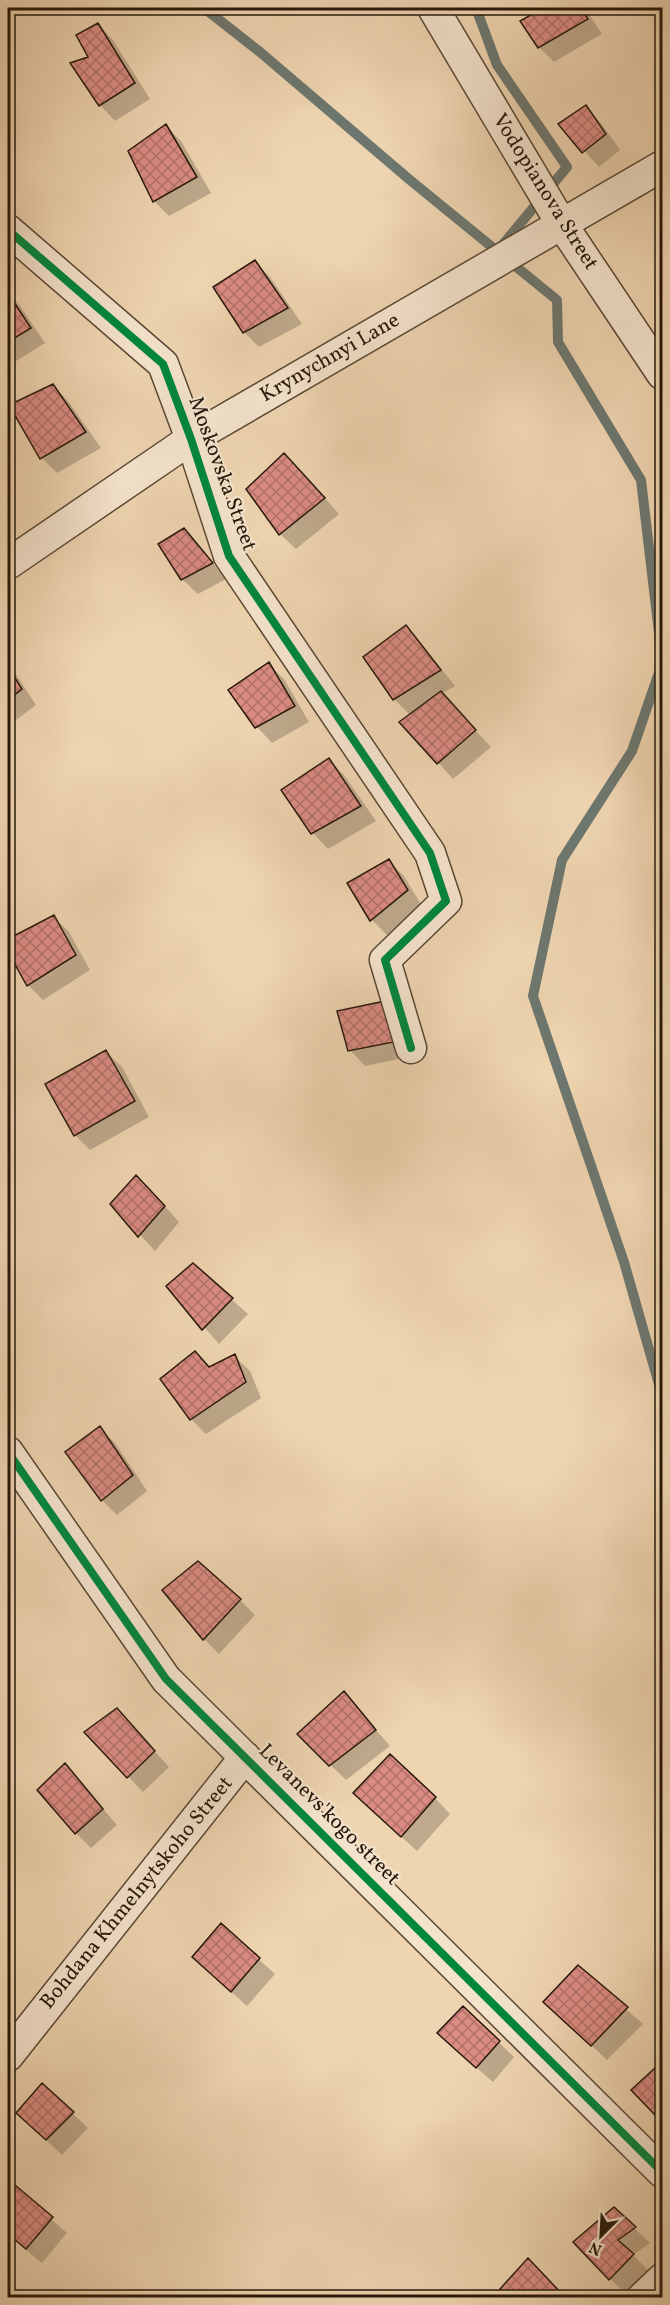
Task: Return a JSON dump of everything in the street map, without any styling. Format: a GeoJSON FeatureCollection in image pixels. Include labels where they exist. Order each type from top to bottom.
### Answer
{"type":"FeatureCollection","features":[{"type":"Feature","properties":{"kind":"street","name":"Vodopianova Street"},"geometry":{"type":"LineString","coordinates":[[433,8],[561,223],[663,374]]}},
{"type":"Feature","properties":{"kind":"street","name":"Krynychnyi Lane"},"geometry":{"type":"LineString","coordinates":[[8,564],[191,439],[481,269],[663,166]]}},
{"type":"Feature","properties":{"kind":"street","name":"Moskovska Street"},"geometry":{"type":"LineString","coordinates":[[8,230],[163,364],[230,556],[430,853],[446,901],[385,960],[411,1048]]}},
{"type":"Feature","properties":{"kind":"street","name":"Levanevs'kogo street"},"geometry":{"type":"LineString","coordinates":[[8,1452],[166,1679],[663,2172]]}},
{"type":"Feature","properties":{"kind":"street","name":"Bohdana Khmelnytskoho Street"},"geometry":{"type":"LineString","coordinates":[[8,2056],[245,1757]]}},
{"type":"Feature","properties":{"kind":"street"},"geometry":{"type":"LineString","coordinates":[[642,2298],[663,2279]]}},
{"type":"Feature","properties":{"kind":"building"},"geometry":{"type":"Polygon","coordinates":[[[543,8],[581,8],[588,19],[538,48],[520,21],[543,8]]]}},
{"type":"Feature","properties":{"kind":"building"},"geometry":{"type":"Polygon","coordinates":[[[98,23],[135,83],[99,106],[70,63],[88,57],[76,35],[98,23]]]}},
{"type":"Feature","properties":{"kind":"building"},"geometry":{"type":"Polygon","coordinates":[[[586,105],[606,134],[582,153],[558,124],[586,105]]]}},
{"type":"Feature","properties":{"kind":"building"},"geometry":{"type":"Polygon","coordinates":[[[166,124],[197,177],[153,202],[128,151],[166,124]]]}},
{"type":"Feature","properties":{"kind":"building"},"geometry":{"type":"Polygon","coordinates":[[[255,260],[288,308],[243,333],[213,287],[255,260]]]}},
{"type":"Feature","properties":{"kind":"building"},"geometry":{"type":"Polygon","coordinates":[[[8,293],[31,328],[8,342],[8,293]]]}},
{"type":"Feature","properties":{"kind":"building"},"geometry":{"type":"Polygon","coordinates":[[[53,384],[86,432],[40,459],[9,405],[53,384]]]}},
{"type":"Feature","properties":{"kind":"building"},"geometry":{"type":"Polygon","coordinates":[[[284,453],[325,498],[279,535],[246,489],[284,453]]]}},
{"type":"Feature","properties":{"kind":"building"},"geometry":{"type":"Polygon","coordinates":[[[184,528],[213,563],[181,580],[158,544],[184,528]]]}},
{"type":"Feature","properties":{"kind":"building"},"geometry":{"type":"Polygon","coordinates":[[[406,625],[441,670],[393,700],[363,657],[406,625]]]}},
{"type":"Feature","properties":{"kind":"building"},"geometry":{"type":"Polygon","coordinates":[[[269,662],[295,706],[255,728],[228,690],[269,662]]]}},
{"type":"Feature","properties":{"kind":"building"},"geometry":{"type":"Polygon","coordinates":[[[8,667],[22,689],[8,700],[8,667]]]}},
{"type":"Feature","properties":{"kind":"building"},"geometry":{"type":"Polygon","coordinates":[[[441,691],[476,730],[437,764],[399,722],[441,691]]]}},
{"type":"Feature","properties":{"kind":"building"},"geometry":{"type":"Polygon","coordinates":[[[329,758],[361,806],[311,834],[281,790],[329,758]]]}},
{"type":"Feature","properties":{"kind":"building"},"geometry":{"type":"Polygon","coordinates":[[[389,859],[408,890],[370,921],[347,883],[389,859]]]}},
{"type":"Feature","properties":{"kind":"building"},"geometry":{"type":"Polygon","coordinates":[[[54,915],[76,955],[27,986],[8,952],[8,939],[54,915]]]}},
{"type":"Feature","properties":{"kind":"building"},"geometry":{"type":"Polygon","coordinates":[[[390,1000],[399,1041],[348,1051],[337,1011],[390,1000]]]}},
{"type":"Feature","properties":{"kind":"building"},"geometry":{"type":"Polygon","coordinates":[[[106,1050],[135,1101],[74,1136],[45,1084],[106,1050]]]}},
{"type":"Feature","properties":{"kind":"building"},"geometry":{"type":"Polygon","coordinates":[[[136,1175],[165,1206],[138,1237],[110,1204],[136,1175]]]}},
{"type":"Feature","properties":{"kind":"building"},"geometry":{"type":"Polygon","coordinates":[[[193,1263],[233,1298],[202,1330],[166,1286],[193,1263]]]}},
{"type":"Feature","properties":{"kind":"building"},"geometry":{"type":"Polygon","coordinates":[[[195,1351],[209,1367],[235,1354],[246,1382],[190,1420],[160,1379],[195,1351]]]}},
{"type":"Feature","properties":{"kind":"building"},"geometry":{"type":"Polygon","coordinates":[[[100,1426],[133,1475],[101,1501],[65,1452],[100,1426]]]}},
{"type":"Feature","properties":{"kind":"building"},"geometry":{"type":"Polygon","coordinates":[[[198,1561],[241,1599],[203,1640],[162,1590],[198,1561]]]}},
{"type":"Feature","properties":{"kind":"building"},"geometry":{"type":"Polygon","coordinates":[[[344,1691],[376,1730],[329,1766],[297,1734],[344,1691]]]}},
{"type":"Feature","properties":{"kind":"building"},"geometry":{"type":"Polygon","coordinates":[[[117,1708],[155,1751],[127,1778],[84,1732],[117,1708]]]}},
{"type":"Feature","properties":{"kind":"building"},"geometry":{"type":"Polygon","coordinates":[[[390,1754],[436,1797],[401,1837],[353,1793],[390,1754]]]}},
{"type":"Feature","properties":{"kind":"building"},"geometry":{"type":"Polygon","coordinates":[[[65,1763],[103,1809],[75,1834],[37,1790],[65,1763]]]}},
{"type":"Feature","properties":{"kind":"building"},"geometry":{"type":"Polygon","coordinates":[[[221,1923],[260,1958],[231,1992],[192,1957],[221,1923]]]}},
{"type":"Feature","properties":{"kind":"building"},"geometry":{"type":"Polygon","coordinates":[[[578,1965],[628,2007],[591,2046],[543,2002],[578,1965]]]}},
{"type":"Feature","properties":{"kind":"building"},"geometry":{"type":"Polygon","coordinates":[[[463,2006],[500,2041],[476,2068],[437,2033],[463,2006]]]}},
{"type":"Feature","properties":{"kind":"building"},"geometry":{"type":"Polygon","coordinates":[[[657,2066],[662,2072],[662,2110],[657,2117],[631,2090],[657,2066]]]}},
{"type":"Feature","properties":{"kind":"building"},"geometry":{"type":"Polygon","coordinates":[[[42,2083],[74,2112],[46,2140],[16,2113],[42,2083]]]}},
{"type":"Feature","properties":{"kind":"building"},"geometry":{"type":"Polygon","coordinates":[[[9,2180],[53,2217],[26,2249],[8,2234],[9,2180]]]}},
{"type":"Feature","properties":{"kind":"building"},"geometry":{"type":"Polygon","coordinates":[[[614,2207],[636,2227],[618,2240],[634,2254],[609,2280],[573,2242],[614,2207]]]}},
{"type":"Feature","properties":{"kind":"building"},"geometry":{"type":"Polygon","coordinates":[[[528,2258],[564,2296],[563,2298],[508,2298],[500,2289],[528,2258]]]}},
{"type":"Feature","properties":{"kind":"waterway"},"geometry":{"type":"LineString","coordinates":[[204,8],[557,300],[558,342],[641,480],[662,658]]}},
{"type":"Feature","properties":{"kind":"waterway"},"geometry":{"type":"LineString","coordinates":[[476,8],[497,65],[567,167],[500,248]]}},
{"type":"Feature","properties":{"kind":"waterway"},"geometry":{"type":"LineString","coordinates":[[662,664],[632,751],[562,860],[533,996],[624,1262],[662,1395]]}},
{"type":"Feature","properties":{"kind":"cycle path"},"geometry":{"type":"LineString","coordinates":[[8,230],[163,364],[191,439],[229,556],[430,853],[446,901],[385,960],[411,1048]]}},
{"type":"Feature","properties":{"kind":"cycle path"},"geometry":{"type":"LineString","coordinates":[[8,1452],[166,1679],[662,2172]]}}]}
